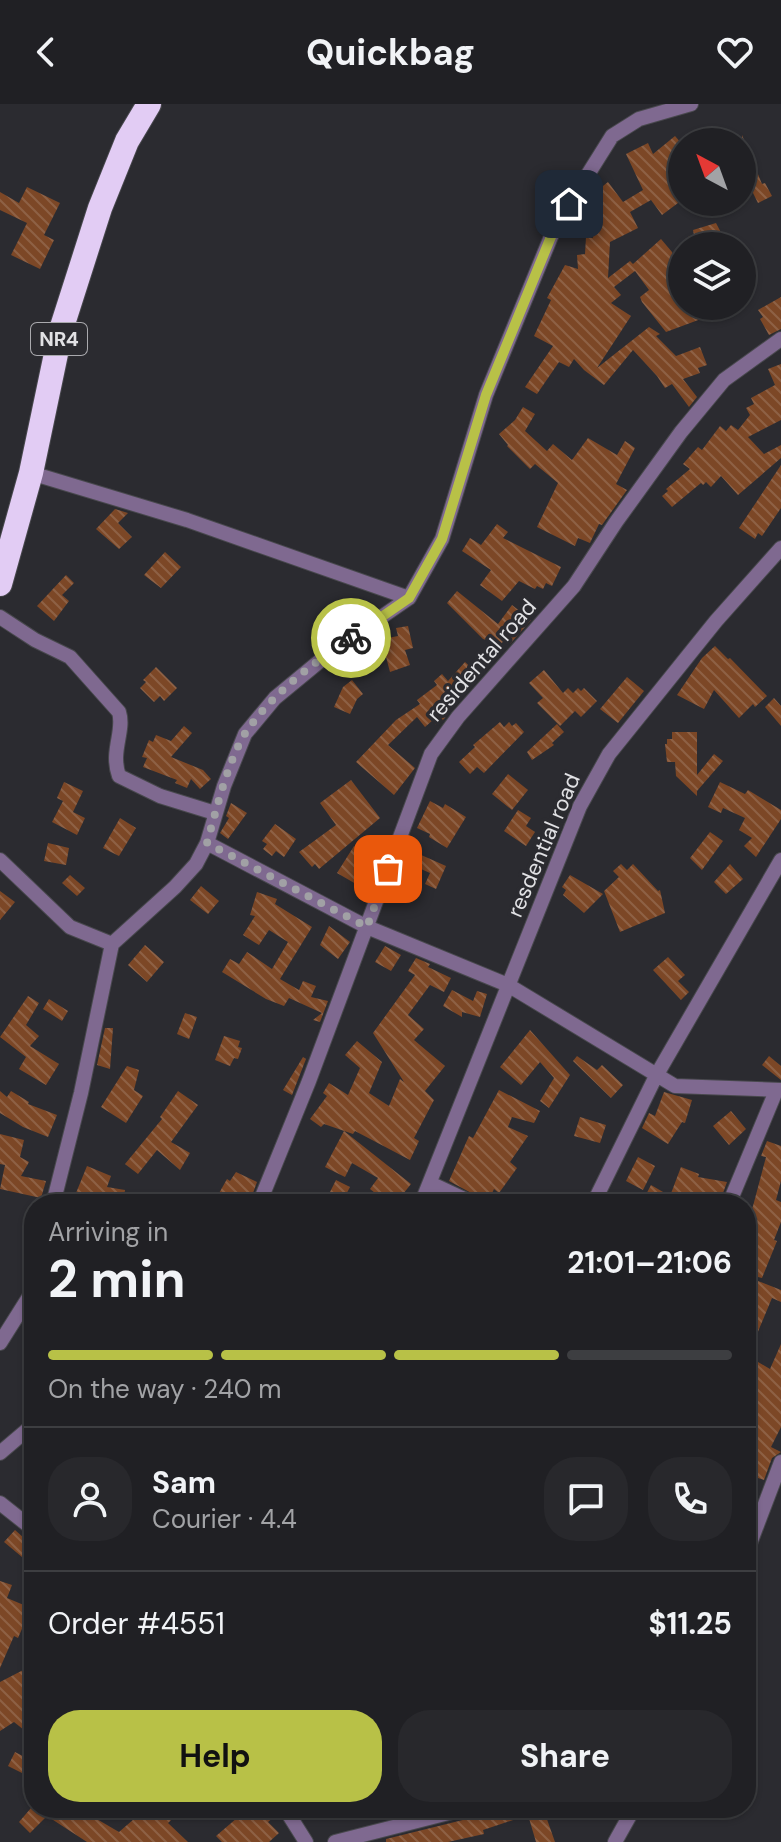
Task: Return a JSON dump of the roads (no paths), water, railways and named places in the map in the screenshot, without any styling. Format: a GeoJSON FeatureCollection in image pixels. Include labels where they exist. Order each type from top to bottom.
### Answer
{"type":"FeatureCollection","features":[{"type":"Feature","properties":{"kind":"highway","name":"NR4"},"geometry":{"type":"LineString","coordinates":[[0,584],[31,473],[61,330],[100,208],[127,141],[149,104]]}},
{"type":"Feature","properties":{"kind":"street"},"geometry":{"type":"LineString","coordinates":[[56,1194],[81,1093],[112,944],[196,864],[207,843],[245,734],[275,698],[332,651],[409,598],[442,539],[486,395],[555,227],[612,136],[639,119],[691,104]]}},
{"type":"Feature","properties":{"kind":"street","name":"residental road"},"geometry":{"type":"LineString","coordinates":[[263,1194],[431,754],[458,717],[574,586],[681,432],[724,380],[781,339]]}},
{"type":"Feature","properties":{"kind":"street"},"geometry":{"type":"LineString","coordinates":[[31,473],[187,520],[409,598]]}},
{"type":"Feature","properties":{"kind":"street","name":"resdential road"},"geometry":{"type":"LineString","coordinates":[[425,1194],[580,806],[609,754],[716,621],[781,548]]}},
{"type":"Feature","properties":{"kind":"street"},"geometry":{"type":"LineString","coordinates":[[0,617],[35,640],[70,657],[119,712],[121,723],[116,738],[116,767],[119,776],[160,796],[215,813]]}},
{"type":"Feature","properties":{"kind":"street"},"geometry":{"type":"LineString","coordinates":[[207,843],[367,927],[508,985],[675,1086],[778,1090],[733,1194]]}},
{"type":"Feature","properties":{"kind":"street"},"geometry":{"type":"LineString","coordinates":[[0,860],[70,927],[112,944]]}},
{"type":"Feature","properties":{"kind":"street"},"geometry":{"type":"LineString","coordinates":[[598,1194],[656,1076],[781,860]]}},
{"type":"Feature","properties":{"kind":"street"},"geometry":{"type":"LineString","coordinates":[[430,1183],[454,1194]]}},
{"type":"Feature","properties":{"kind":"street"},"geometry":{"type":"LineString","coordinates":[[0,1343],[24,1305]]}},
{"type":"Feature","properties":{"kind":"street"},"geometry":{"type":"LineString","coordinates":[[0,1453],[24,1433]]}},
{"type":"Feature","properties":{"kind":"street"},"geometry":{"type":"LineString","coordinates":[[756,1528],[773,1504],[781,1462]]}},
{"type":"Feature","properties":{"kind":"street"},"geometry":{"type":"LineString","coordinates":[[0,1503],[24,1522]]}},
{"type":"Feature","properties":{"kind":"street"},"geometry":{"type":"LineString","coordinates":[[291,1818],[306,1842]]}},
{"type":"Feature","properties":{"kind":"street"},"geometry":{"type":"LineString","coordinates":[[335,1842],[429,1818]]}},
{"type":"Feature","properties":{"kind":"street"},"geometry":{"type":"LineString","coordinates":[[615,1842],[628,1818]]}}]}
